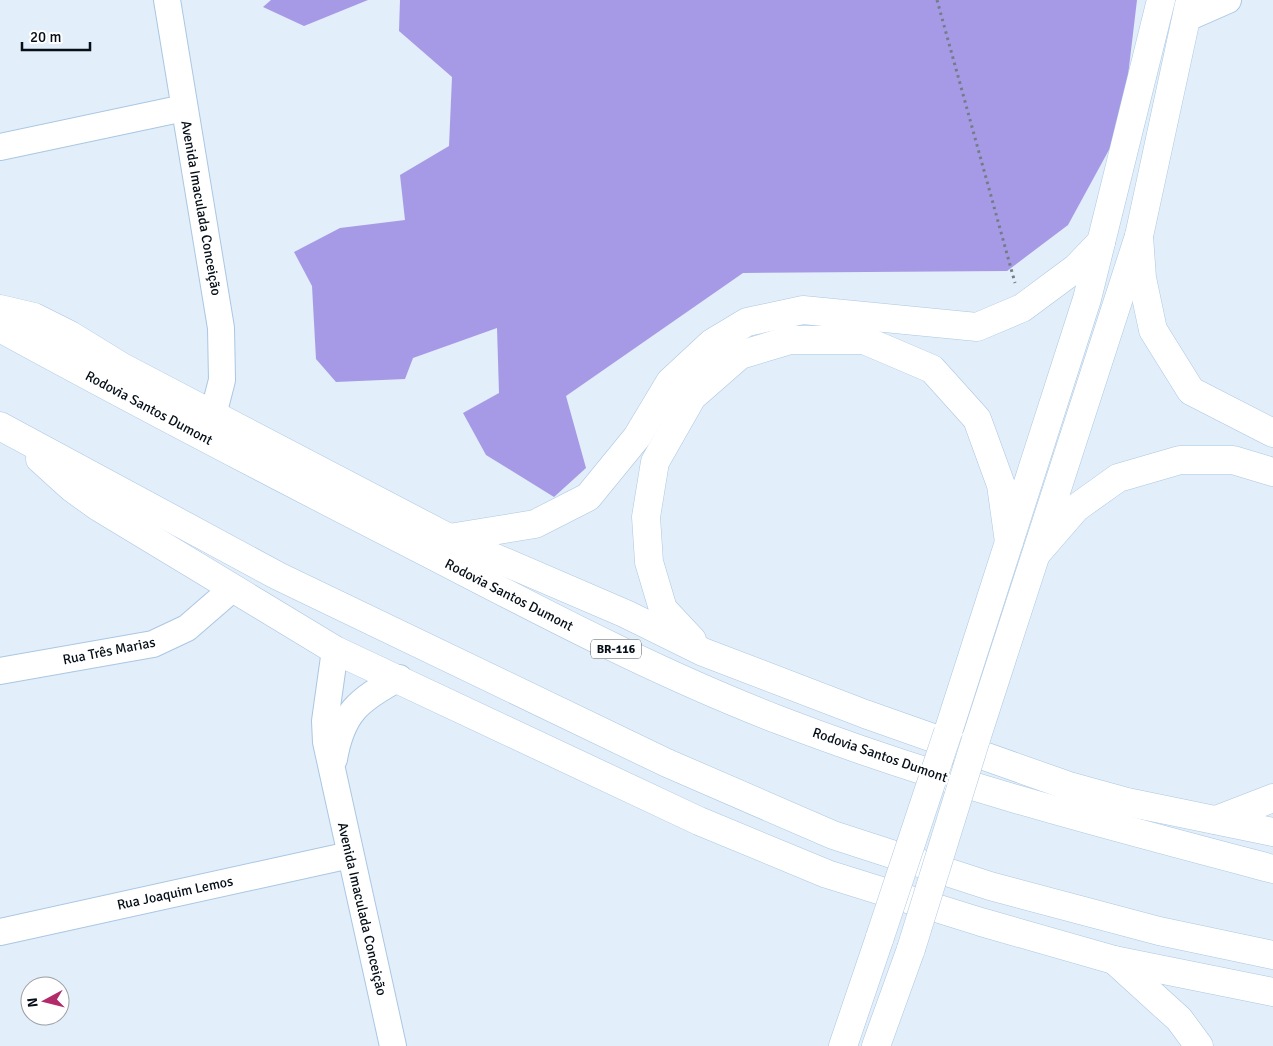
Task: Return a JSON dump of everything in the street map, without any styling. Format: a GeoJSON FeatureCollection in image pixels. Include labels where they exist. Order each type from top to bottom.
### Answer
{"type":"FeatureCollection","features":[{"type":"Feature","properties":{"kind":"main road"},"geometry":{"type":"LineString","coordinates":[[843,1046],[948,732],[1065,370],[1102,242],[1161,0]]}},
{"type":"Feature","properties":{"kind":"main road"},"geometry":{"type":"LineString","coordinates":[[876,1046],[911,950],[976,739],[1118,294],[1139,236],[1188,9]]}},
{"type":"Feature","properties":{"kind":"main road"},"geometry":{"type":"LineString","coordinates":[[1139,236],[1142,278],[1153,330],[1191,391],[1273,434]]}},
{"type":"Feature","properties":{"kind":"main road"},"geometry":{"type":"LineString","coordinates":[[449,538],[535,524],[588,497],[637,437],[670,382],[712,343],[747,322],[803,310],[978,327],[1022,308],[1076,268],[1102,242]]}},
{"type":"Feature","properties":{"kind":"main road"},"geometry":{"type":"LineString","coordinates":[[0,309],[34,317],[213,415],[449,538],[626,614],[703,652],[865,714],[1069,786],[1127,802],[1273,832]]}},
{"type":"Feature","properties":{"kind":"main road","name":"Rodovia Santos Dumont"},"geometry":{"type":"LineString","coordinates":[[0,328],[311,494],[589,636],[694,685],[778,720],[906,767],[1130,831],[1273,869]]}},
{"type":"Feature","properties":{"kind":"main road"},"geometry":{"type":"LineString","coordinates":[[703,652],[663,609],[649,562],[646,517],[655,462],[692,397],[740,355],[790,340],[864,340],[932,369],[977,419],[1001,485],[1009,542]]}},
{"type":"Feature","properties":{"kind":"main road"},"geometry":{"type":"LineString","coordinates":[[0,426],[278,576],[667,764],[834,835],[990,886],[1160,931],[1273,955]]}},
{"type":"Feature","properties":{"kind":"main road"},"geometry":{"type":"LineString","coordinates":[[24,438],[34,454],[72,488],[96,506],[335,650],[399,678],[699,821],[827,874],[980,922],[1114,960],[1273,992]]}},
{"type":"Feature","properties":{"kind":"main road"},"geometry":{"type":"LineString","coordinates":[[1037,552],[1076,508],[1118,478],[1180,460],[1233,460],[1273,472]]}},
{"type":"Feature","properties":{"kind":"main road"},"geometry":{"type":"LineString","coordinates":[[1216,820],[1273,798]]}},
{"type":"Feature","properties":{"kind":"main road"},"geometry":{"type":"LineString","coordinates":[[1114,960],[1179,1019],[1199,1046]]}},
{"type":"Feature","properties":{"kind":"street","name":"Avenida Imaculada Conceição"},"geometry":{"type":"LineString","coordinates":[[167,0],[221,328],[222,380],[213,415]]}},
{"type":"Feature","properties":{"kind":"street"},"geometry":{"type":"LineString","coordinates":[[1188,9],[1228,0]]}},
{"type":"Feature","properties":{"kind":"street"},"geometry":{"type":"LineString","coordinates":[[0,147],[184,108]]}},
{"type":"Feature","properties":{"kind":"street","name":"Rua Três Marias"},"geometry":{"type":"LineString","coordinates":[[0,671],[153,644],[172,637],[187,628],[232,589]]}},
{"type":"Feature","properties":{"kind":"street","name":"Avenida Imaculada Conceição"},"geometry":{"type":"LineString","coordinates":[[335,650],[324,721],[331,772],[393,1046]]}},
{"type":"Feature","properties":{"kind":"street"},"geometry":{"type":"LineString","coordinates":[[331,772],[338,734],[346,718],[378,690],[399,678]]}},
{"type":"Feature","properties":{"kind":"street","name":"Rua Joaquim Lemos"},"geometry":{"type":"LineString","coordinates":[[0,932],[350,855]]}},
{"type":"Feature","properties":{"kind":"path"},"geometry":{"type":"LineString","coordinates":[[937,0],[1022,308]]}},
{"type":"Feature","properties":{"kind":"shaded area"},"geometry":{"type":"Polygon","coordinates":[[[271,0],[368,0],[304,26],[263,7],[271,0]]]}},
{"type":"Feature","properties":{"kind":"shaded area"},"geometry":{"type":"Polygon","coordinates":[[[400,0],[1137,0],[1122,126],[1068,225],[1007,271],[743,273],[566,396],[586,468],[554,497],[486,455],[463,413],[499,393],[497,328],[413,358],[405,379],[336,382],[316,359],[312,286],[294,252],[340,228],[405,220],[400,175],[449,146],[452,77],[399,31],[400,0]]]}}]}
